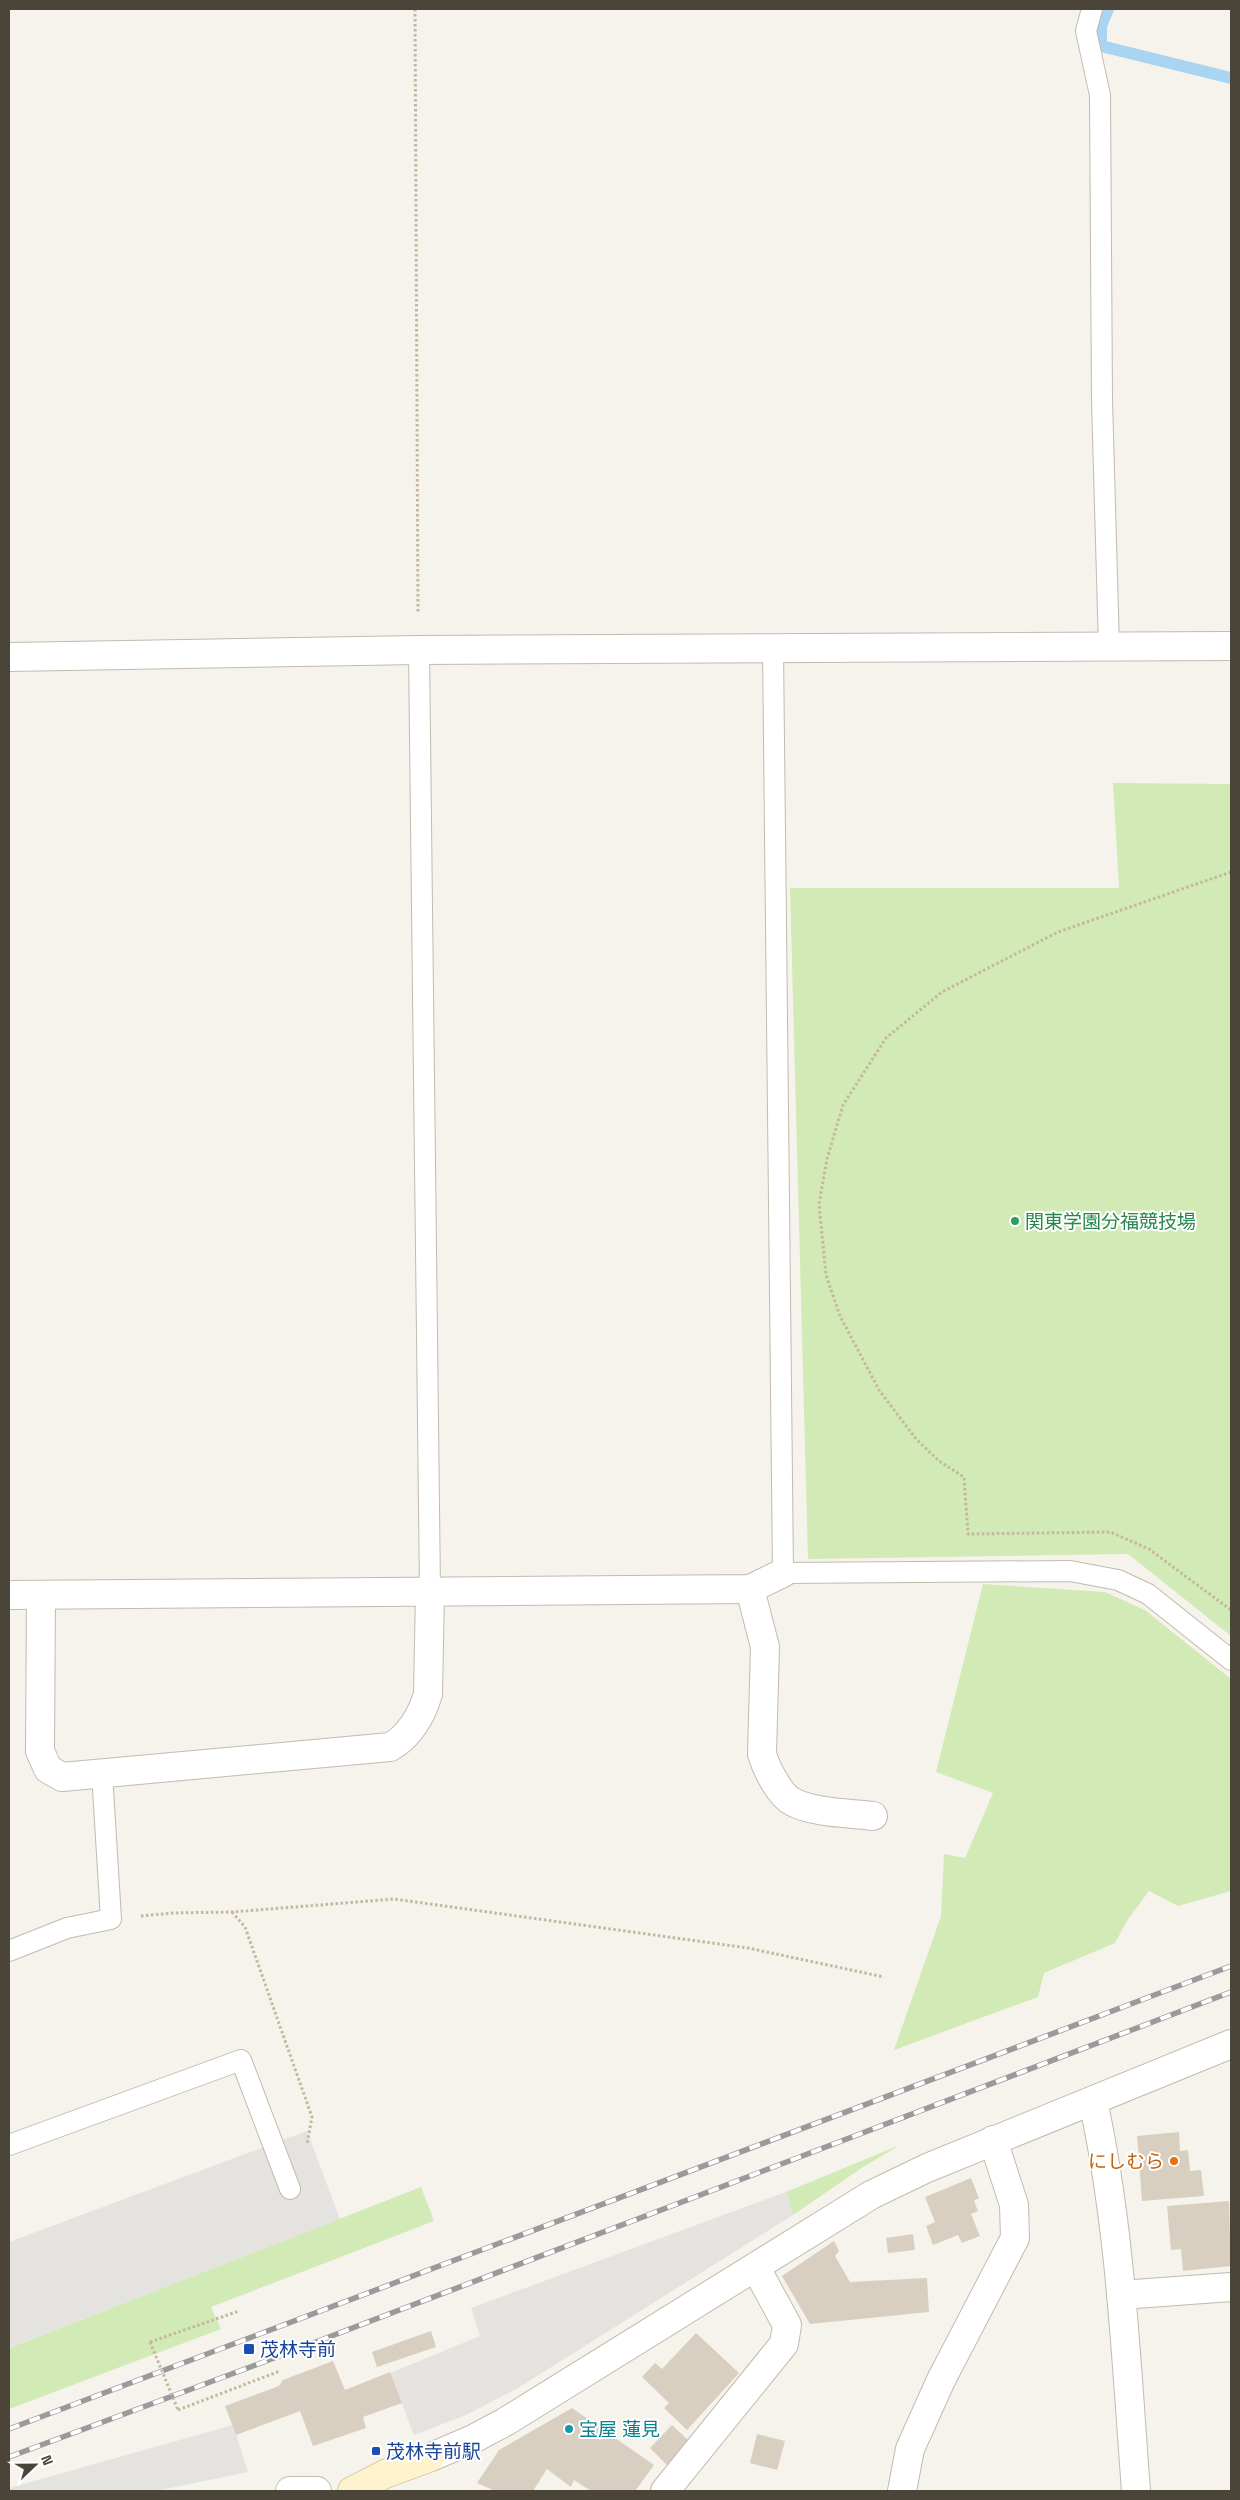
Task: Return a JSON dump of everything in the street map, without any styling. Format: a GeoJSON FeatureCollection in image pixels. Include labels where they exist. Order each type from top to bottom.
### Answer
{"type":"FeatureCollection","features":[{"type":"Feature","properties":{"kind":"street"},"geometry":{"type":"LineString","coordinates":[[9,657],[419,650],[1231,646]]}},
{"type":"Feature","properties":{"kind":"street"},"geometry":{"type":"LineString","coordinates":[[9,1595],[750,1589],[783,1573]]}},
{"type":"Feature","properties":{"kind":"street"},"geometry":{"type":"LineString","coordinates":[[750,1589],[765,1648],[762,1754],[766,1770],[791,1801],[805,1806],[873,1816]]}},
{"type":"Feature","properties":{"kind":"street"},"geometry":{"type":"LineString","coordinates":[[41,1595],[40,1751],[48,1769],[62,1777],[390,1747],[401,1742],[423,1710],[428,1694],[430,1592]]}},
{"type":"Feature","properties":{"kind":"street"},"geometry":{"type":"LineString","coordinates":[[352,2491],[384,2474],[473,2439],[504,2422],[756,2268],[871,2195],[927,2168],[993,2140],[1231,2044]]}},
{"type":"Feature","properties":{"kind":"street"},"geometry":{"type":"LineString","coordinates":[[1093,2101],[1102,2142],[1121,2295],[1136,2491]]}},
{"type":"Feature","properties":{"kind":"street"},"geometry":{"type":"LineString","coordinates":[[902,2491],[910,2449],[941,2380],[1015,2238],[1014,2205],[993,2140]]}},
{"type":"Feature","properties":{"kind":"street"},"geometry":{"type":"LineString","coordinates":[[665,2491],[784,2344],[787,2325],[756,2268]]}},
{"type":"Feature","properties":{"kind":"street"},"geometry":{"type":"LineString","coordinates":[[1121,2295],[1231,2287]]}},
{"type":"Feature","properties":{"kind":"street"},"geometry":{"type":"LineString","coordinates":[[290,2491],[318,2491]]}},
{"type":"Feature","properties":{"kind":"lane"},"geometry":{"type":"LineString","coordinates":[[1092,9],[1086,31],[1100,95],[1102,400],[1109,648]]}},
{"type":"Feature","properties":{"kind":"lane"},"geometry":{"type":"LineString","coordinates":[[773,648],[783,1573],[1070,1571],[1118,1580],[1148,1594],[1231,1660]]}},
{"type":"Feature","properties":{"kind":"lane"},"geometry":{"type":"LineString","coordinates":[[419,650],[430,1592]]}},
{"type":"Feature","properties":{"kind":"lane"},"geometry":{"type":"LineString","coordinates":[[9,1951],[67,1928],[111,1919],[102,1773]]}},
{"type":"Feature","properties":{"kind":"lane"},"geometry":{"type":"LineString","coordinates":[[9,2145],[241,2060],[290,2189]]}},
{"type":"Feature","properties":{"kind":"path"},"geometry":{"type":"LineString","coordinates":[[415,9],[419,650]]}},
{"type":"Feature","properties":{"kind":"path"},"geometry":{"type":"LineString","coordinates":[[1231,872],[1058,932],[942,992],[886,1038],[843,1105],[827,1159],[819,1204],[826,1275],[840,1316],[879,1390],[916,1439],[939,1461],[964,1477],[968,1534],[1110,1532],[1149,1549],[1231,1610]]}},
{"type":"Feature","properties":{"kind":"path"},"geometry":{"type":"LineString","coordinates":[[111,1919],[173,1913],[232,1912],[394,1899],[748,1948],[884,1978]]}},
{"type":"Feature","properties":{"kind":"path"},"geometry":{"type":"LineString","coordinates":[[232,1912],[245,1927],[312,2117],[310,2138],[290,2189]]}},
{"type":"Feature","properties":{"kind":"path"},"geometry":{"type":"LineString","coordinates":[[239,2311],[150,2342],[178,2410],[280,2371]]}},
{"type":"Feature","properties":{"kind":"green space","name":"関東学園分福競技場"},"geometry":{"type":"Polygon","coordinates":[[[1113,783],[1231,784],[1231,1636],[1128,1554],[808,1559],[790,888],[1119,888],[1113,783]]]}},
{"type":"Feature","properties":{"kind":"green space"},"geometry":{"type":"Polygon","coordinates":[[[983,1584],[1105,1592],[1145,1610],[1231,1679],[1231,1891],[1178,1906],[1149,1891],[1128,1919],[1115,1943],[1044,1973],[1038,1997],[894,2050],[941,1916],[944,1854],[965,1858],[993,1793],[936,1772],[983,1584]]]}},
{"type":"Feature","properties":{"kind":"green space"},"geometry":{"type":"Polygon","coordinates":[[[900,2145],[863,2167],[793,2215],[786,2192],[900,2145]]]}},
{"type":"Feature","properties":{"kind":"green space"},"geometry":{"type":"Polygon","coordinates":[[[421,2187],[434,2221],[211,2307],[221,2329],[9,2409],[9,2348],[421,2187]]]}},
{"type":"Feature","properties":{"kind":"shaded area"},"geometry":{"type":"Polygon","coordinates":[[[307,2131],[340,2219],[11,2347],[9,2342],[9,2242],[307,2131]]]}},
{"type":"Feature","properties":{"kind":"shaded area"},"geometry":{"type":"Polygon","coordinates":[[[786,2192],[793,2215],[518,2388],[466,2415],[414,2435],[390,2373],[480,2336],[471,2308],[786,2192]]]}},
{"type":"Feature","properties":{"kind":"shaded area"},"geometry":{"type":"Polygon","coordinates":[[[233,2425],[248,2472],[156,2491],[9,2491],[9,2488],[233,2425]]]}},
{"type":"Feature","properties":{"kind":"building"},"geometry":{"type":"Polygon","coordinates":[[[1179,2132],[1180,2151],[1188,2150],[1190,2171],[1201,2170],[1204,2196],[1142,2201],[1137,2136],[1179,2132]]]}},
{"type":"Feature","properties":{"kind":"building"},"geometry":{"type":"Polygon","coordinates":[[[971,2178],[979,2198],[974,2201],[978,2211],[971,2214],[980,2236],[962,2243],[958,2235],[933,2245],[926,2226],[935,2222],[925,2197],[971,2178]]]}},
{"type":"Feature","properties":{"kind":"building"},"geometry":{"type":"Polygon","coordinates":[[[1229,2201],[1231,2266],[1183,2271],[1181,2249],[1171,2250],[1167,2206],[1229,2201]]]}},
{"type":"Feature","properties":{"kind":"building"},"geometry":{"type":"Polygon","coordinates":[[[913,2234],[915,2250],[888,2253],[886,2238],[913,2234]]]}},
{"type":"Feature","properties":{"kind":"building"},"geometry":{"type":"Polygon","coordinates":[[[834,2241],[839,2251],[835,2256],[850,2282],[927,2278],[929,2312],[810,2324],[782,2276],[834,2241]]]}},
{"type":"Feature","properties":{"kind":"building"},"geometry":{"type":"Polygon","coordinates":[[[431,2331],[436,2347],[377,2367],[372,2352],[431,2331]]]}},
{"type":"Feature","properties":{"kind":"building"},"geometry":{"type":"Polygon","coordinates":[[[696,2333],[739,2373],[687,2430],[664,2408],[669,2403],[642,2377],[655,2363],[662,2369],[696,2333]]]}},
{"type":"Feature","properties":{"kind":"building"},"geometry":{"type":"Polygon","coordinates":[[[333,2361],[345,2390],[390,2372],[402,2403],[363,2417],[366,2428],[313,2446],[300,2411],[236,2435],[225,2406],[279,2386],[283,2380],[333,2361]]]}},
{"type":"Feature","properties":{"kind":"building","name":"宝屋 蓮見"},"geometry":{"type":"Polygon","coordinates":[[[572,2408],[654,2465],[635,2491],[591,2491],[574,2480],[571,2487],[547,2469],[533,2491],[495,2491],[477,2483],[499,2450],[572,2408]]]}},
{"type":"Feature","properties":{"kind":"building"},"geometry":{"type":"Polygon","coordinates":[[[672,2425],[691,2443],[669,2467],[650,2448],[672,2425]]]}},
{"type":"Feature","properties":{"kind":"building"},"geometry":{"type":"Polygon","coordinates":[[[757,2434],[785,2441],[777,2470],[750,2463],[757,2434]]]}},
{"type":"Feature","properties":{"kind":"waterway"},"geometry":{"type":"LineString","coordinates":[[1108,9],[1101,26],[1101,46],[1231,78]]}},
{"type":"Feature","properties":{"kind":"railway"},"geometry":{"type":"LineString","coordinates":[[9,2429],[1231,1966]]}},
{"type":"Feature","properties":{"kind":"railway"},"geometry":{"type":"LineString","coordinates":[[9,2457],[253,2366],[1231,1992]]}},
{"type":"Feature","properties":{"kind":"place","name":"関東学園分福競技場"},"geometry":{"type":"Point","coordinates":[1015,1221]}},
{"type":"Feature","properties":{"kind":"place","name":"にしむら"},"geometry":{"type":"Point","coordinates":[1174,2161]}},
{"type":"Feature","properties":{"kind":"place","name":"茂林寺前"},"geometry":{"type":"Point","coordinates":[249,2349]}},
{"type":"Feature","properties":{"kind":"place","name":"宝屋 蓮見"},"geometry":{"type":"Point","coordinates":[569,2429]}},
{"type":"Feature","properties":{"kind":"place","name":"茂林寺前駅"},"geometry":{"type":"Point","coordinates":[376,2451]}}]}
